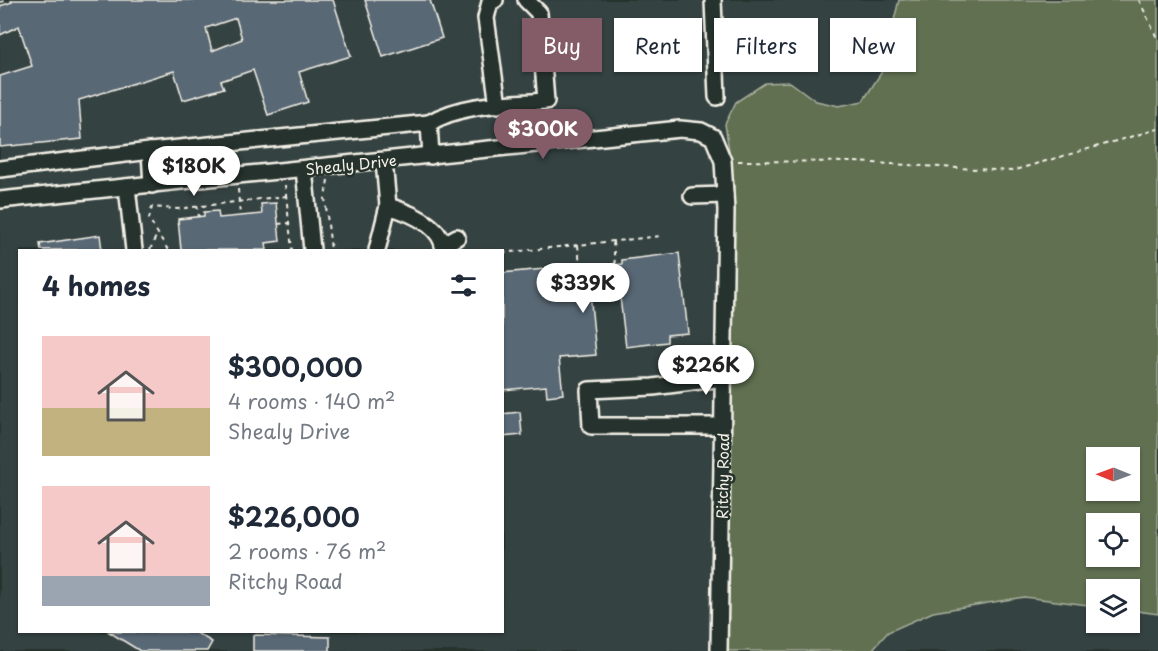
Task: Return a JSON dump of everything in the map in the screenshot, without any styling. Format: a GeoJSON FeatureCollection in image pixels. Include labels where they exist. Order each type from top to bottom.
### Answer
{"type":"FeatureCollection","features":[{"type":"Feature","properties":{"kind":"street"},"geometry":{"type":"LineString","coordinates":[[495,0],[490,2],[486,18],[498,105]]}},
{"type":"Feature","properties":{"kind":"street"},"geometry":{"type":"LineString","coordinates":[[0,169],[150,151],[429,123],[461,110],[546,101],[539,13],[526,0]]}},
{"type":"Feature","properties":{"kind":"street"},"geometry":{"type":"LineString","coordinates":[[713,0],[717,97]]}},
{"type":"Feature","properties":{"kind":"street"},"geometry":{"type":"LineString","coordinates":[[429,123],[431,156]]}},
{"type":"Feature","properties":{"kind":"street","name":"Shealy Drive"},"geometry":{"type":"LineString","coordinates":[[0,200],[669,130],[701,131]]}},
{"type":"Feature","properties":{"kind":"street","name":"Ritchy Road"},"geometry":{"type":"LineString","coordinates":[[701,131],[713,137],[723,161],[725,195],[719,651]]}},
{"type":"Feature","properties":{"kind":"street"},"geometry":{"type":"LineString","coordinates":[[150,151],[152,185]]}},
{"type":"Feature","properties":{"kind":"street"},"geometry":{"type":"LineString","coordinates":[[377,249],[388,206],[384,161]]}},
{"type":"Feature","properties":{"kind":"street"},"geometry":{"type":"LineString","coordinates":[[304,169],[312,249]]}},
{"type":"Feature","properties":{"kind":"street"},"geometry":{"type":"LineString","coordinates":[[127,187],[134,249]]}},
{"type":"Feature","properties":{"kind":"street"},"geometry":{"type":"LineString","coordinates":[[692,196],[725,195]]}},
{"type":"Feature","properties":{"kind":"street"},"geometry":{"type":"LineString","coordinates":[[388,206],[412,213],[432,230],[443,248],[458,237]]}},
{"type":"Feature","properties":{"kind":"street"},"geometry":{"type":"LineString","coordinates":[[722,426],[591,426],[589,390],[653,387],[723,378]]}},
{"type":"Feature","properties":{"kind":"path"},"geometry":{"type":"LineString","coordinates":[[0,2],[5,0]]}},
{"type":"Feature","properties":{"kind":"path"},"geometry":{"type":"LineString","coordinates":[[1138,0],[1158,40]]}},
{"type":"Feature","properties":{"kind":"path"},"geometry":{"type":"LineString","coordinates":[[723,161],[855,162],[1011,171],[1158,129]]}},
{"type":"Feature","properties":{"kind":"path"},"geometry":{"type":"LineString","coordinates":[[327,177],[325,198],[331,249]]}},
{"type":"Feature","properties":{"kind":"path"},"geometry":{"type":"LineString","coordinates":[[285,181],[292,249]]}},
{"type":"Feature","properties":{"kind":"path"},"geometry":{"type":"LineString","coordinates":[[237,186],[240,216]]}},
{"type":"Feature","properties":{"kind":"path"},"geometry":{"type":"LineString","coordinates":[[168,249],[149,219],[152,207],[171,209],[197,204],[286,196]]}},
{"type":"Feature","properties":{"kind":"path"},"geometry":{"type":"LineString","coordinates":[[197,204],[199,217]]}},
{"type":"Feature","properties":{"kind":"path"},"geometry":{"type":"LineString","coordinates":[[278,224],[289,223]]}},
{"type":"Feature","properties":{"kind":"path"},"geometry":{"type":"LineString","coordinates":[[150,249],[157,234]]}},
{"type":"Feature","properties":{"kind":"path"},"geometry":{"type":"LineString","coordinates":[[504,253],[662,236]]}},
{"type":"Feature","properties":{"kind":"path"},"geometry":{"type":"LineString","coordinates":[[613,242],[615,265]]}},
{"type":"Feature","properties":{"kind":"path"},"geometry":{"type":"LineString","coordinates":[[578,245],[580,266]]}},
{"type":"Feature","properties":{"kind":"shaded area"},"geometry":{"type":"Polygon","coordinates":[[[0,0],[1158,0],[1158,651],[0,651],[0,0]]]}},
{"type":"Feature","properties":{"kind":"green space"},"geometry":{"type":"Polygon","coordinates":[[[899,0],[1158,0],[1158,614],[1140,611],[1140,579],[1086,579],[1086,605],[1024,597],[933,612],[888,632],[871,651],[727,651],[734,183],[725,124],[736,102],[765,83],[790,82],[816,101],[839,106],[863,101],[881,72],[916,72],[916,18],[895,18],[899,0]]]}},
{"type":"Feature","properties":{"kind":"building"},"geometry":{"type":"Polygon","coordinates":[[[11,0],[333,0],[351,56],[299,72],[308,102],[268,115],[253,70],[221,81],[224,88],[183,100],[174,71],[79,100],[82,139],[0,147],[0,76],[32,66],[19,26],[0,35],[0,6],[12,2],[11,0]],[[236,18],[206,28],[212,51],[242,39],[236,18]]]}},
{"type":"Feature","properties":{"kind":"building"},"geometry":{"type":"Polygon","coordinates":[[[365,0],[430,0],[442,38],[383,57],[365,0]]]}},
{"type":"Feature","properties":{"kind":"building"},"geometry":{"type":"Polygon","coordinates":[[[276,203],[280,241],[266,243],[267,249],[181,249],[178,219],[204,216],[204,212],[218,211],[219,218],[262,214],[261,204],[276,203]]]}},
{"type":"Feature","properties":{"kind":"building"},"geometry":{"type":"Polygon","coordinates":[[[100,235],[102,249],[41,249],[40,244],[100,235]]]}},
{"type":"Feature","properties":{"kind":"building"},"geometry":{"type":"Polygon","coordinates":[[[679,253],[688,333],[667,335],[667,342],[626,347],[619,289],[590,292],[596,355],[559,358],[563,394],[547,396],[546,386],[504,390],[504,273],[588,265],[588,268],[622,264],[622,260],[679,253]]]}},
{"type":"Feature","properties":{"kind":"building"},"geometry":{"type":"Polygon","coordinates":[[[520,412],[522,435],[504,437],[504,414],[520,412]]]}},
{"type":"Feature","properties":{"kind":"building"},"geometry":{"type":"Polygon","coordinates":[[[111,633],[197,633],[212,642],[207,651],[140,651],[111,633]]]}},
{"type":"Feature","properties":{"kind":"building"},"geometry":{"type":"Polygon","coordinates":[[[253,635],[330,637],[330,651],[253,651],[253,635]]]}}]}
